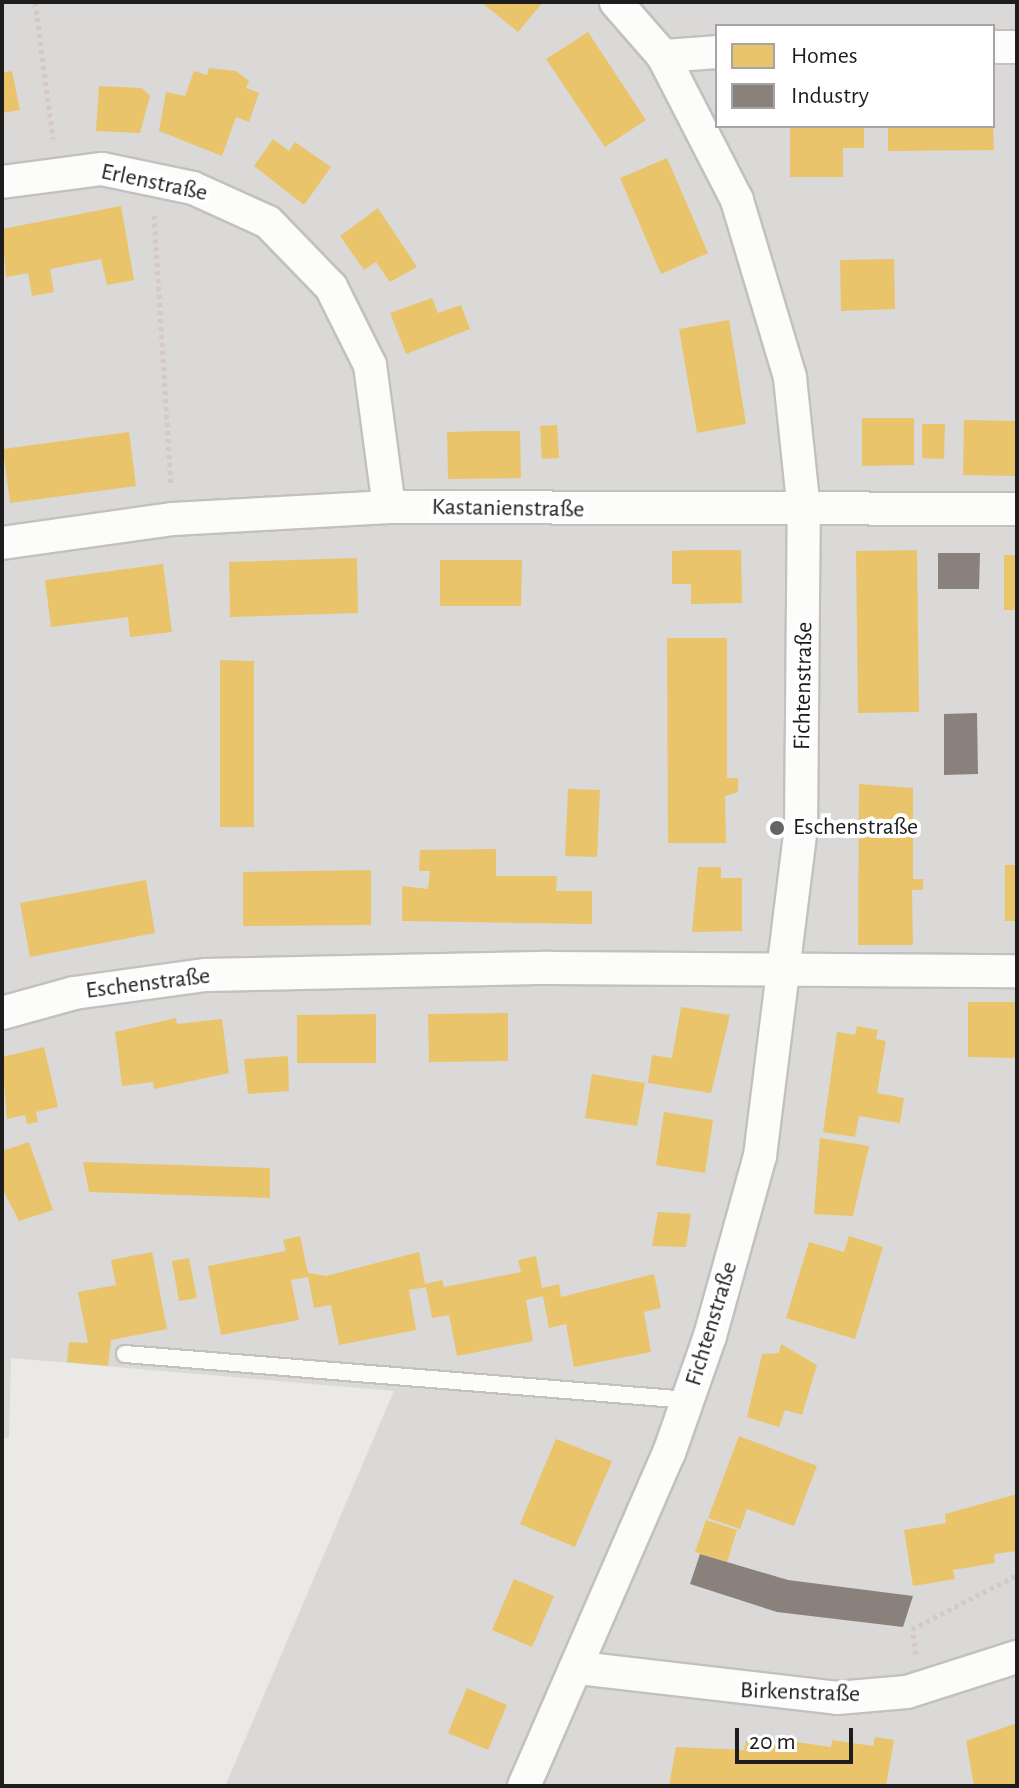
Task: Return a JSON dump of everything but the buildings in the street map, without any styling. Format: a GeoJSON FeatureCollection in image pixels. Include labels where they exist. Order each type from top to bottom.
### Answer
{"type":"FeatureCollection","features":[{"type":"Feature","properties":{"kind":"street","name":"Fichtenstraße"},"geometry":{"type":"LineString","coordinates":[[524,1786],[579,1668],[688,1400],[760,1156],[788,967],[802,814],[804,511],[799,429],[762,265],[737,200],[663,56],[616,2]]}},
{"type":"Feature","properties":{"kind":"street"},"geometry":{"type":"LineString","coordinates":[[995,47],[1017,47]]}},
{"type":"Feature","properties":{"kind":"street"},"geometry":{"type":"LineString","coordinates":[[663,56],[715,52]]}},
{"type":"Feature","properties":{"kind":"street","name":"Erlenstraße"},"geometry":{"type":"LineString","coordinates":[[2,182],[58,172],[151,178],[229,200],[268,222],[331,287],[370,365],[389,507]]}},
{"type":"Feature","properties":{"kind":"street","name":"Kastanienstraße"},"geometry":{"type":"LineString","coordinates":[[2,543],[173,519],[389,507],[804,511],[1017,509]]}},
{"type":"Feature","properties":{"kind":"street","name":"Eschenstraße"},"geometry":{"type":"LineString","coordinates":[[2,1013],[74,993],[206,975],[788,967],[1017,971]]}},
{"type":"Feature","properties":{"kind":"street","name":"Birkenstraße"},"geometry":{"type":"LineString","coordinates":[[579,1668],[764,1694],[837,1698],[919,1688],[1017,1657]]}},
{"type":"Feature","properties":{"kind":"lane","name":"Fichtenstraße"},"geometry":{"type":"LineString","coordinates":[[125,1354],[688,1400]]}},
{"type":"Feature","properties":{"kind":"path"},"geometry":{"type":"LineString","coordinates":[[35,2],[58,172]]}},
{"type":"Feature","properties":{"kind":"path"},"geometry":{"type":"LineString","coordinates":[[151,178],[173,519]]}},
{"type":"Feature","properties":{"kind":"path"},"geometry":{"type":"LineString","coordinates":[[919,1688],[912,1629],[1017,1575]]}},
{"type":"Feature","properties":{"kind":"shaded area"},"geometry":{"type":"Polygon","coordinates":[[[2,2],[1017,2],[1017,1786],[225,1786],[394,1391],[11,1358],[9,1438],[2,1438],[2,2]]]}},
{"type":"Feature","properties":{"kind":"place","name":"Eschenstraße"},"geometry":{"type":"Point","coordinates":[777,828]}}]}
